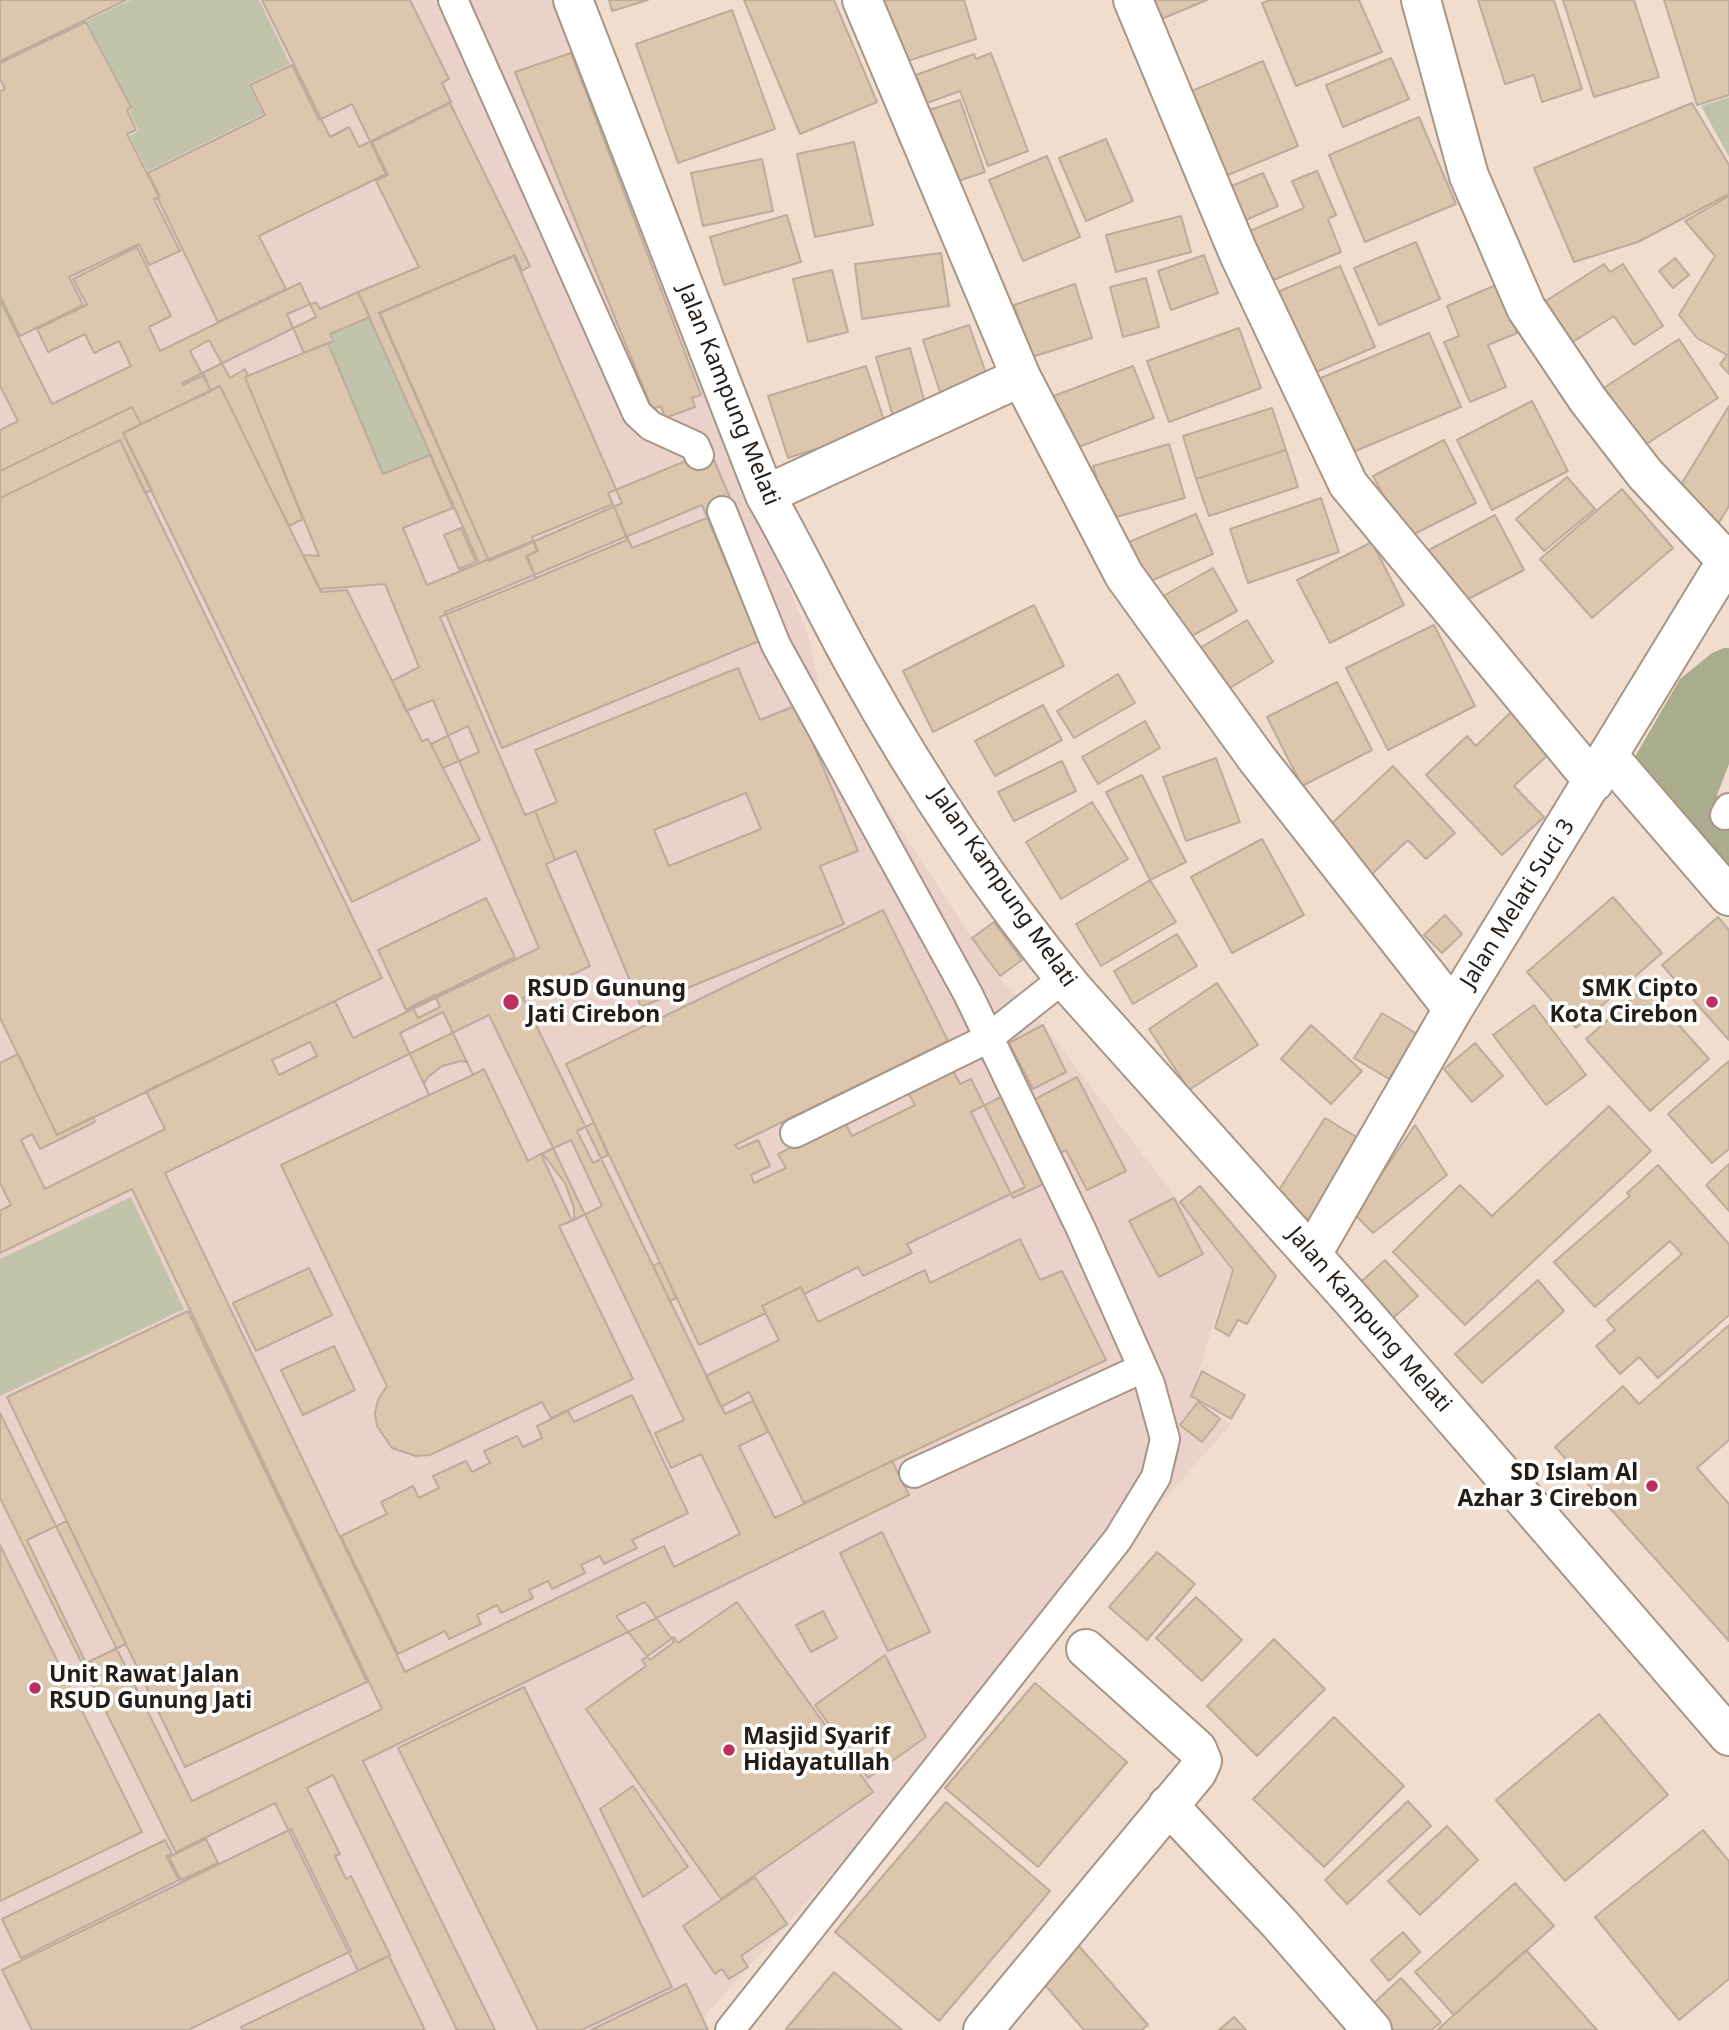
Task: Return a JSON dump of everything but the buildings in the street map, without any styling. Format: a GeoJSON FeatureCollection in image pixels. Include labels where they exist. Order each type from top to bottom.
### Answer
{"type":"FeatureCollection","features":[{"type":"Feature","properties":{"kind":"street","name":"Jalan Kampung Melati"},"geometry":{"type":"LineString","coordinates":[[573,0],[765,495],[807,569],[857,668],[929,785],[1037,944],[1064,978],[1312,1254],[1729,1737]]}},
{"type":"Feature","properties":{"kind":"street"},"geometry":{"type":"LineString","coordinates":[[862,0],[1021,377],[1124,575],[1158,626],[1257,759],[1453,1009]]}},
{"type":"Feature","properties":{"kind":"street"},"geometry":{"type":"LineString","coordinates":[[1133,0],[1238,252],[1348,484],[1602,769],[1729,896]]}},
{"type":"Feature","properties":{"kind":"street"},"geometry":{"type":"LineString","coordinates":[[1421,0],[1469,176],[1526,308],[1588,400],[1645,474],[1728,559]]}},
{"type":"Feature","properties":{"kind":"street"},"geometry":{"type":"LineString","coordinates":[[765,495],[1021,377]]}},
{"type":"Feature","properties":{"kind":"street","name":"Jalan Melati Suci 3"},"geometry":{"type":"LineString","coordinates":[[1312,1254],[1453,1009],[1728,559]]}},
{"type":"Feature","properties":{"kind":"street"},"geometry":{"type":"LineString","coordinates":[[983,2030],[1197,1772],[1202,1761],[1196,1749],[1086,1649]]}},
{"type":"Feature","properties":{"kind":"street"},"geometry":{"type":"LineString","coordinates":[[1168,1805],[1262,1903],[1372,2030]]}},
{"type":"Feature","properties":{"kind":"lane"},"geometry":{"type":"LineString","coordinates":[[453,0],[637,413],[651,426],[681,437],[695,446],[699,455]]}},
{"type":"Feature","properties":{"kind":"lane"},"geometry":{"type":"LineString","coordinates":[[722,511],[776,645],[968,994],[1081,1228],[1143,1368],[1165,1439],[1156,1477],[1118,1539],[730,2030]]}},
{"type":"Feature","properties":{"kind":"lane"},"geometry":{"type":"LineString","coordinates":[[795,1133],[988,1039],[1064,978]]}},
{"type":"Feature","properties":{"kind":"lane"},"geometry":{"type":"LineString","coordinates":[[914,1473],[1143,1368]]}},
{"type":"Feature","properties":{"kind":"shaded area","name":"RSUD Gunung Jati Cirebon"},"geometry":{"type":"Polygon","coordinates":[[[0,0],[556,0],[810,641],[825,716],[998,977],[1046,1028],[1231,1270],[1191,1396],[1231,1424],[789,1922],[790,1925],[779,1933],[704,2017],[706,2030],[0,2030],[0,0]]]}},
{"type":"Feature","properties":{"kind":"green space"},"geometry":{"type":"Polygon","coordinates":[[[131,0],[259,0],[290,64],[248,84],[263,114],[148,171],[130,136],[139,131],[129,110],[132,108],[87,21],[131,0]]]}},
{"type":"Feature","properties":{"kind":"green space"},"geometry":{"type":"Polygon","coordinates":[[[1729,97],[1729,157],[1701,106],[1729,97]]]}},
{"type":"Feature","properties":{"kind":"green space"},"geometry":{"type":"Polygon","coordinates":[[[370,318],[430,455],[383,473],[329,344],[335,341],[332,334],[370,318]]]}},
{"type":"Feature","properties":{"kind":"green space"},"geometry":{"type":"Polygon","coordinates":[[[1729,648],[1729,764],[1717,795],[1729,813],[1729,869],[1636,761],[1636,755],[1680,679],[1712,653],[1729,648]]]}},
{"type":"Feature","properties":{"kind":"green space"},"geometry":{"type":"Polygon","coordinates":[[[131,1197],[184,1309],[0,1396],[0,1259],[131,1197]]]}},
{"type":"Feature","properties":{"kind":"place","name":"RSUD Gunung Jati Cirebon"},"geometry":{"type":"Point","coordinates":[511,1002]}},
{"type":"Feature","properties":{"kind":"place","name":"SMK Cipto Kota Cirebon"},"geometry":{"type":"Point","coordinates":[1712,1002]}},
{"type":"Feature","properties":{"kind":"place","name":"SD Islam Al Azhar 3 Cirebon"},"geometry":{"type":"Point","coordinates":[1652,1486]}},
{"type":"Feature","properties":{"kind":"place","name":"Unit Rawat Jalan RSUD Gunung Jati"},"geometry":{"type":"Point","coordinates":[35,1688]}},
{"type":"Feature","properties":{"kind":"place","name":"Masjid Syarif Hidayatullah"},"geometry":{"type":"Point","coordinates":[729,1750]}}]}
